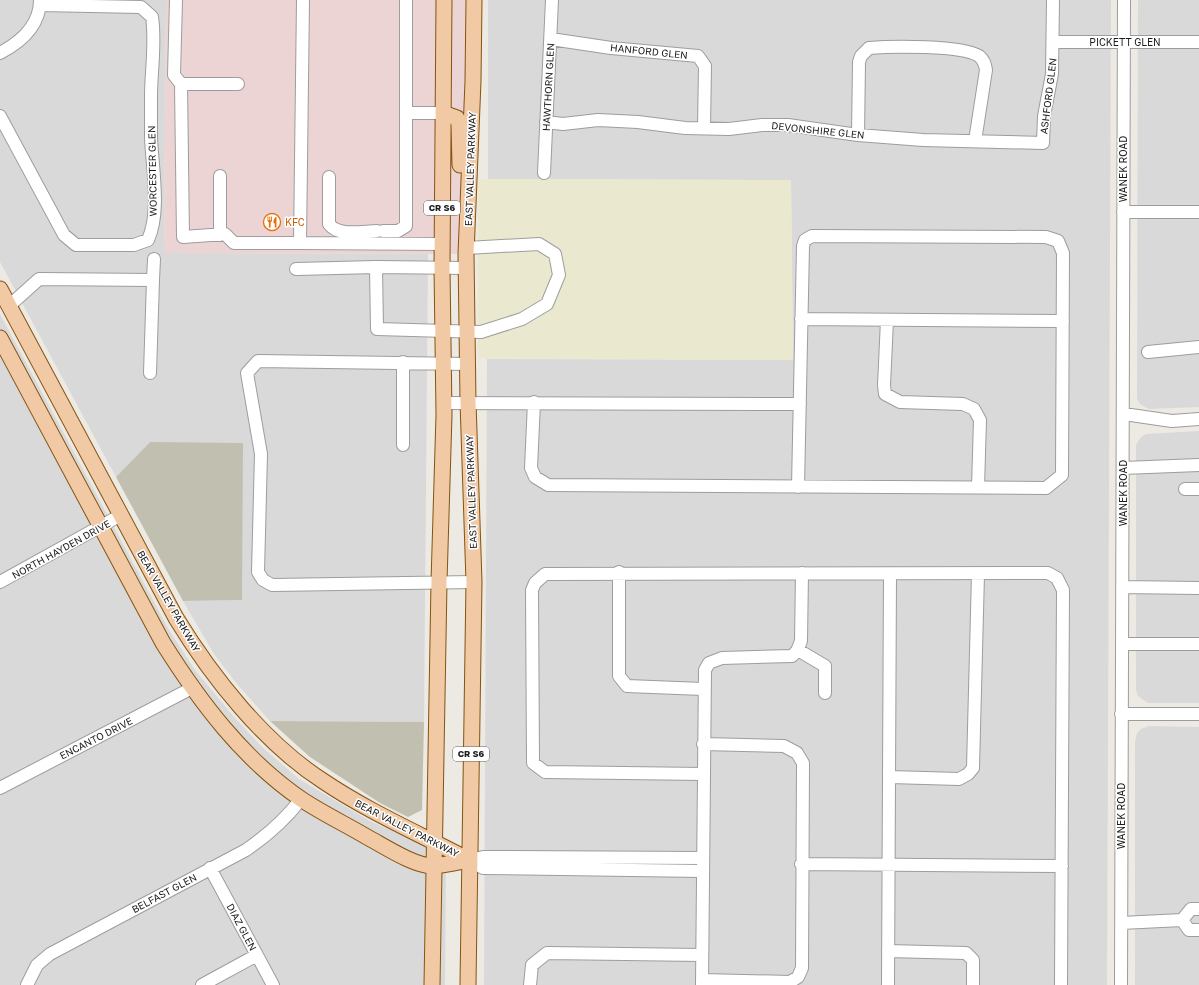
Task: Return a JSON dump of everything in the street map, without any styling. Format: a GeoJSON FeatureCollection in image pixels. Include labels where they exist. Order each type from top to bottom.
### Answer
{"type":"FeatureCollection","features":[{"type":"Feature","properties":{"kind":"main road","name":"CR S6"},"geometry":{"type":"LineString","coordinates":[[432,985],[433,841],[444,403],[442,244],[444,0]]}},
{"type":"Feature","properties":{"kind":"main road","name":"EAST VALLEY PARKWAY"},"geometry":{"type":"LineString","coordinates":[[468,985],[474,582],[467,364],[467,248],[473,81],[474,0]]}},
{"type":"Feature","properties":{"kind":"main road"},"geometry":{"type":"LineString","coordinates":[[443,113],[457,118],[459,124],[460,165],[469,182]]}},
{"type":"Feature","properties":{"kind":"main road","name":"BEAR VALLEY PARKWAY"},"geometry":{"type":"LineString","coordinates":[[0,289],[189,639],[217,678],[261,728],[300,764],[322,781],[371,811],[470,860]]}},
{"type":"Feature","properties":{"kind":"main road","name":"BEAR VALLEY PARKWAY"},"geometry":{"type":"LineString","coordinates":[[0,338],[163,643],[192,688],[226,731],[262,767],[301,799],[390,850],[433,866],[470,860]]}},
{"type":"Feature","properties":{"kind":"street"},"geometry":{"type":"LineString","coordinates":[[176,0],[174,74],[181,84],[183,237],[225,234],[234,243],[442,244]]}},
{"type":"Feature","properties":{"kind":"street"},"geometry":{"type":"LineString","coordinates":[[300,243],[303,0]]}},
{"type":"Feature","properties":{"kind":"street"},"geometry":{"type":"LineString","coordinates":[[329,177],[328,224],[332,228],[340,231],[398,231],[406,226],[406,0]]}},
{"type":"Feature","properties":{"kind":"street","name":"HAWTHORN GLEN"},"geometry":{"type":"LineString","coordinates":[[544,173],[552,0]]}},
{"type":"Feature","properties":{"kind":"street","name":"ASHFORD GLEN"},"geometry":{"type":"LineString","coordinates":[[1043,143],[1044,116],[1052,74],[1053,0]]}},
{"type":"Feature","properties":{"kind":"street","name":"WANEK ROAD"},"geometry":{"type":"LineString","coordinates":[[1121,985],[1121,714],[1124,414],[1124,0]]}},
{"type":"Feature","properties":{"kind":"street"},"geometry":{"type":"LineString","coordinates":[[0,53],[17,44],[30,31],[39,14],[40,2]]}},
{"type":"Feature","properties":{"kind":"street","name":"WORCESTER GLEN"},"geometry":{"type":"LineString","coordinates":[[0,116],[3,129],[64,235],[76,244],[134,246],[148,240],[154,228],[154,173],[151,137],[151,72],[154,45],[152,17],[141,7],[40,2]]}},
{"type":"Feature","properties":{"kind":"street","name":"HANFORD GLEN"},"geometry":{"type":"LineString","coordinates":[[551,39],[611,48],[698,56],[705,66],[704,128]]}},
{"type":"Feature","properties":{"kind":"street","name":"PICKETT GLEN"},"geometry":{"type":"LineString","coordinates":[[1053,42],[1199,40]]}},
{"type":"Feature","properties":{"kind":"street"},"geometry":{"type":"LineString","coordinates":[[858,135],[859,62],[861,56],[869,48],[926,48],[967,51],[980,56],[984,62],[986,70],[975,141]]}},
{"type":"Feature","properties":{"kind":"street"},"geometry":{"type":"LineString","coordinates":[[181,84],[238,84]]}},
{"type":"Feature","properties":{"kind":"street"},"geometry":{"type":"LineString","coordinates":[[406,113],[443,113]]}},
{"type":"Feature","properties":{"kind":"street","name":"DEVONSHIRE GLEN"},"geometry":{"type":"LineString","coordinates":[[546,122],[562,124],[598,120],[638,122],[685,128],[729,129],[762,124],[788,125],[858,135],[923,140],[1043,143]]}},
{"type":"Feature","properties":{"kind":"street"},"geometry":{"type":"LineString","coordinates":[[220,176],[220,235]]}},
{"type":"Feature","properties":{"kind":"street"},"geometry":{"type":"LineString","coordinates":[[1123,212],[1199,212]]}},
{"type":"Feature","properties":{"kind":"street"},"geometry":{"type":"LineString","coordinates":[[534,402],[531,468],[535,477],[548,485],[798,487],[978,487],[1046,488],[1062,475],[1063,253],[1058,241],[1046,237],[812,236],[805,240],[803,246],[798,487]]}},
{"type":"Feature","properties":{"kind":"street"},"geometry":{"type":"LineString","coordinates":[[376,267],[377,329],[481,332],[522,319],[547,304],[559,275],[555,254],[539,244],[467,248]]}},
{"type":"Feature","properties":{"kind":"street"},"geometry":{"type":"LineString","coordinates":[[150,373],[154,259]]}},
{"type":"Feature","properties":{"kind":"street"},"geometry":{"type":"LineString","coordinates":[[296,269],[376,267],[467,268]]}},
{"type":"Feature","properties":{"kind":"street"},"geometry":{"type":"LineString","coordinates":[[9,306],[39,279],[153,280]]}},
{"type":"Feature","properties":{"kind":"street"},"geometry":{"type":"LineString","coordinates":[[801,318],[1063,321]]}},
{"type":"Feature","properties":{"kind":"street"},"geometry":{"type":"LineString","coordinates":[[887,320],[884,385],[885,394],[900,402],[963,404],[974,409],[980,420],[978,487]]}},
{"type":"Feature","properties":{"kind":"street"},"geometry":{"type":"LineString","coordinates":[[1148,352],[1199,347]]}},
{"type":"Feature","properties":{"kind":"street"},"geometry":{"type":"LineString","coordinates":[[467,364],[258,361],[247,373],[261,454],[258,572],[263,580],[272,585],[474,582]]}},
{"type":"Feature","properties":{"kind":"street"},"geometry":{"type":"LineString","coordinates":[[403,445],[404,362]]}},
{"type":"Feature","properties":{"kind":"street"},"geometry":{"type":"LineString","coordinates":[[444,403],[534,402],[800,404]]}},
{"type":"Feature","properties":{"kind":"street"},"geometry":{"type":"LineString","coordinates":[[1124,414],[1172,421],[1199,419]]}},
{"type":"Feature","properties":{"kind":"street"},"geometry":{"type":"LineString","coordinates":[[1123,468],[1199,465]]}},
{"type":"Feature","properties":{"kind":"street"},"geometry":{"type":"LineString","coordinates":[[1185,489],[1199,489]]}},
{"type":"Feature","properties":{"kind":"street","name":"NORTH HAYDEN DRIVE"},"geometry":{"type":"LineString","coordinates":[[0,582],[121,515]]}},
{"type":"Feature","properties":{"kind":"street"},"geometry":{"type":"LineString","coordinates":[[619,572],[619,676],[627,686],[703,689]]}},
{"type":"Feature","properties":{"kind":"street"},"geometry":{"type":"LineString","coordinates":[[704,774],[545,772],[533,763],[532,590],[535,583],[545,574],[619,572],[802,572],[890,574],[1048,573],[1057,578],[1063,590],[1062,985]]}},
{"type":"Feature","properties":{"kind":"street"},"geometry":{"type":"LineString","coordinates":[[703,744],[784,746],[797,753],[803,762],[801,864],[802,968],[798,977],[790,982],[702,983],[704,774],[703,744],[703,689],[704,670],[709,663],[722,658],[792,656],[798,650],[801,641],[802,572]]}},
{"type":"Feature","properties":{"kind":"street"},"geometry":{"type":"LineString","coordinates":[[888,985],[890,574]]}},
{"type":"Feature","properties":{"kind":"street"},"geometry":{"type":"LineString","coordinates":[[890,777],[959,779],[968,774],[973,768],[978,574]]}},
{"type":"Feature","properties":{"kind":"street"},"geometry":{"type":"LineString","coordinates":[[1122,587],[1199,588]]}},
{"type":"Feature","properties":{"kind":"street"},"geometry":{"type":"LineString","coordinates":[[1122,644],[1199,644]]}},
{"type":"Feature","properties":{"kind":"street"},"geometry":{"type":"LineString","coordinates":[[798,650],[825,666],[825,692]]}},
{"type":"Feature","properties":{"kind":"street","name":"ENCANTO DRIVE"},"geometry":{"type":"LineString","coordinates":[[0,788],[192,688]]}},
{"type":"Feature","properties":{"kind":"street"},"geometry":{"type":"LineString","coordinates":[[1121,714],[1199,714]]}},
{"type":"Feature","properties":{"kind":"street","name":"BELFAST GLEN"},"geometry":{"type":"LineString","coordinates":[[27,985],[37,965],[50,954],[266,837],[284,820],[301,799]]}},
{"type":"Feature","properties":{"kind":"street"},"geometry":{"type":"LineString","coordinates":[[470,860],[483,856],[553,863],[618,863],[702,858]]}},
{"type":"Feature","properties":{"kind":"street"},"geometry":{"type":"LineString","coordinates":[[618,863],[702,871]]}},
{"type":"Feature","properties":{"kind":"street"},"geometry":{"type":"LineString","coordinates":[[801,864],[1062,866]]}},
{"type":"Feature","properties":{"kind":"street","name":"DIAZ GLEN"},"geometry":{"type":"LineString","coordinates":[[210,868],[273,985]]}},
{"type":"Feature","properties":{"kind":"street"},"geometry":{"type":"LineString","coordinates":[[1121,923],[1182,920],[1191,909],[1199,910]]}},
{"type":"Feature","properties":{"kind":"street"},"geometry":{"type":"LineString","coordinates":[[1182,920],[1189,930],[1199,930]]}},
{"type":"Feature","properties":{"kind":"street"},"geometry":{"type":"LineString","coordinates":[[888,951],[966,954],[973,960],[973,985]]}},
{"type":"Feature","properties":{"kind":"street"},"geometry":{"type":"LineString","coordinates":[[530,985],[532,965],[547,953],[702,955]]}},
{"type":"Feature","properties":{"kind":"street"},"geometry":{"type":"LineString","coordinates":[[202,985],[257,955]]}},
{"type":"Feature","properties":{"kind":"shaded area"},"geometry":{"type":"Polygon","coordinates":[[[0,0],[166,0],[164,253],[428,254],[424,722],[270,721],[237,684],[214,654],[183,601],[242,600],[150,442],[116,477],[0,262],[0,0]]]}},
{"type":"Feature","properties":{"kind":"shaded area"},"geometry":{"type":"Polygon","coordinates":[[[166,0],[474,0],[466,254],[164,253],[166,0]]]}},
{"type":"Feature","properties":{"kind":"shaded area"},"geometry":{"type":"Polygon","coordinates":[[[488,0],[1111,0],[1107,985],[484,985],[487,359],[793,360],[791,180],[488,179],[488,0]]]}},
{"type":"Feature","properties":{"kind":"shaded area"},"geometry":{"type":"Polygon","coordinates":[[[1138,0],[1199,0],[1199,407],[1149,409],[1140,404],[1137,399],[1138,0]]]}},
{"type":"Feature","properties":{"kind":"shaded area"},"geometry":{"type":"Polygon","coordinates":[[[0,314],[169,630],[195,670],[235,718],[262,747],[299,779],[370,821],[446,855],[445,985],[0,985],[0,314]]]}},
{"type":"Feature","properties":{"kind":"shaded area"},"geometry":{"type":"Polygon","coordinates":[[[1199,431],[1199,703],[1148,703],[1138,696],[1136,690],[1136,445],[1140,438],[1146,434],[1199,431]]]}},
{"type":"Feature","properties":{"kind":"shaded area"},"geometry":{"type":"Polygon","coordinates":[[[150,442],[243,443],[242,600],[183,601],[116,477],[150,442]]]}},
{"type":"Feature","properties":{"kind":"shaded area"},"geometry":{"type":"Polygon","coordinates":[[[270,721],[424,722],[422,810],[408,817],[380,803],[310,757],[270,721]]]}},
{"type":"Feature","properties":{"kind":"shaded area"},"geometry":{"type":"Polygon","coordinates":[[[1149,726],[1199,727],[1199,985],[1135,985],[1135,742],[1137,733],[1141,729],[1149,726]]]}},
{"type":"Feature","properties":{"kind":"green space"},"geometry":{"type":"Polygon","coordinates":[[[478,180],[791,180],[793,360],[478,358],[478,180]]]}},
{"type":"Feature","properties":{"kind":"place","name":"KFC"},"geometry":{"type":"Point","coordinates":[272,222]}}]}
